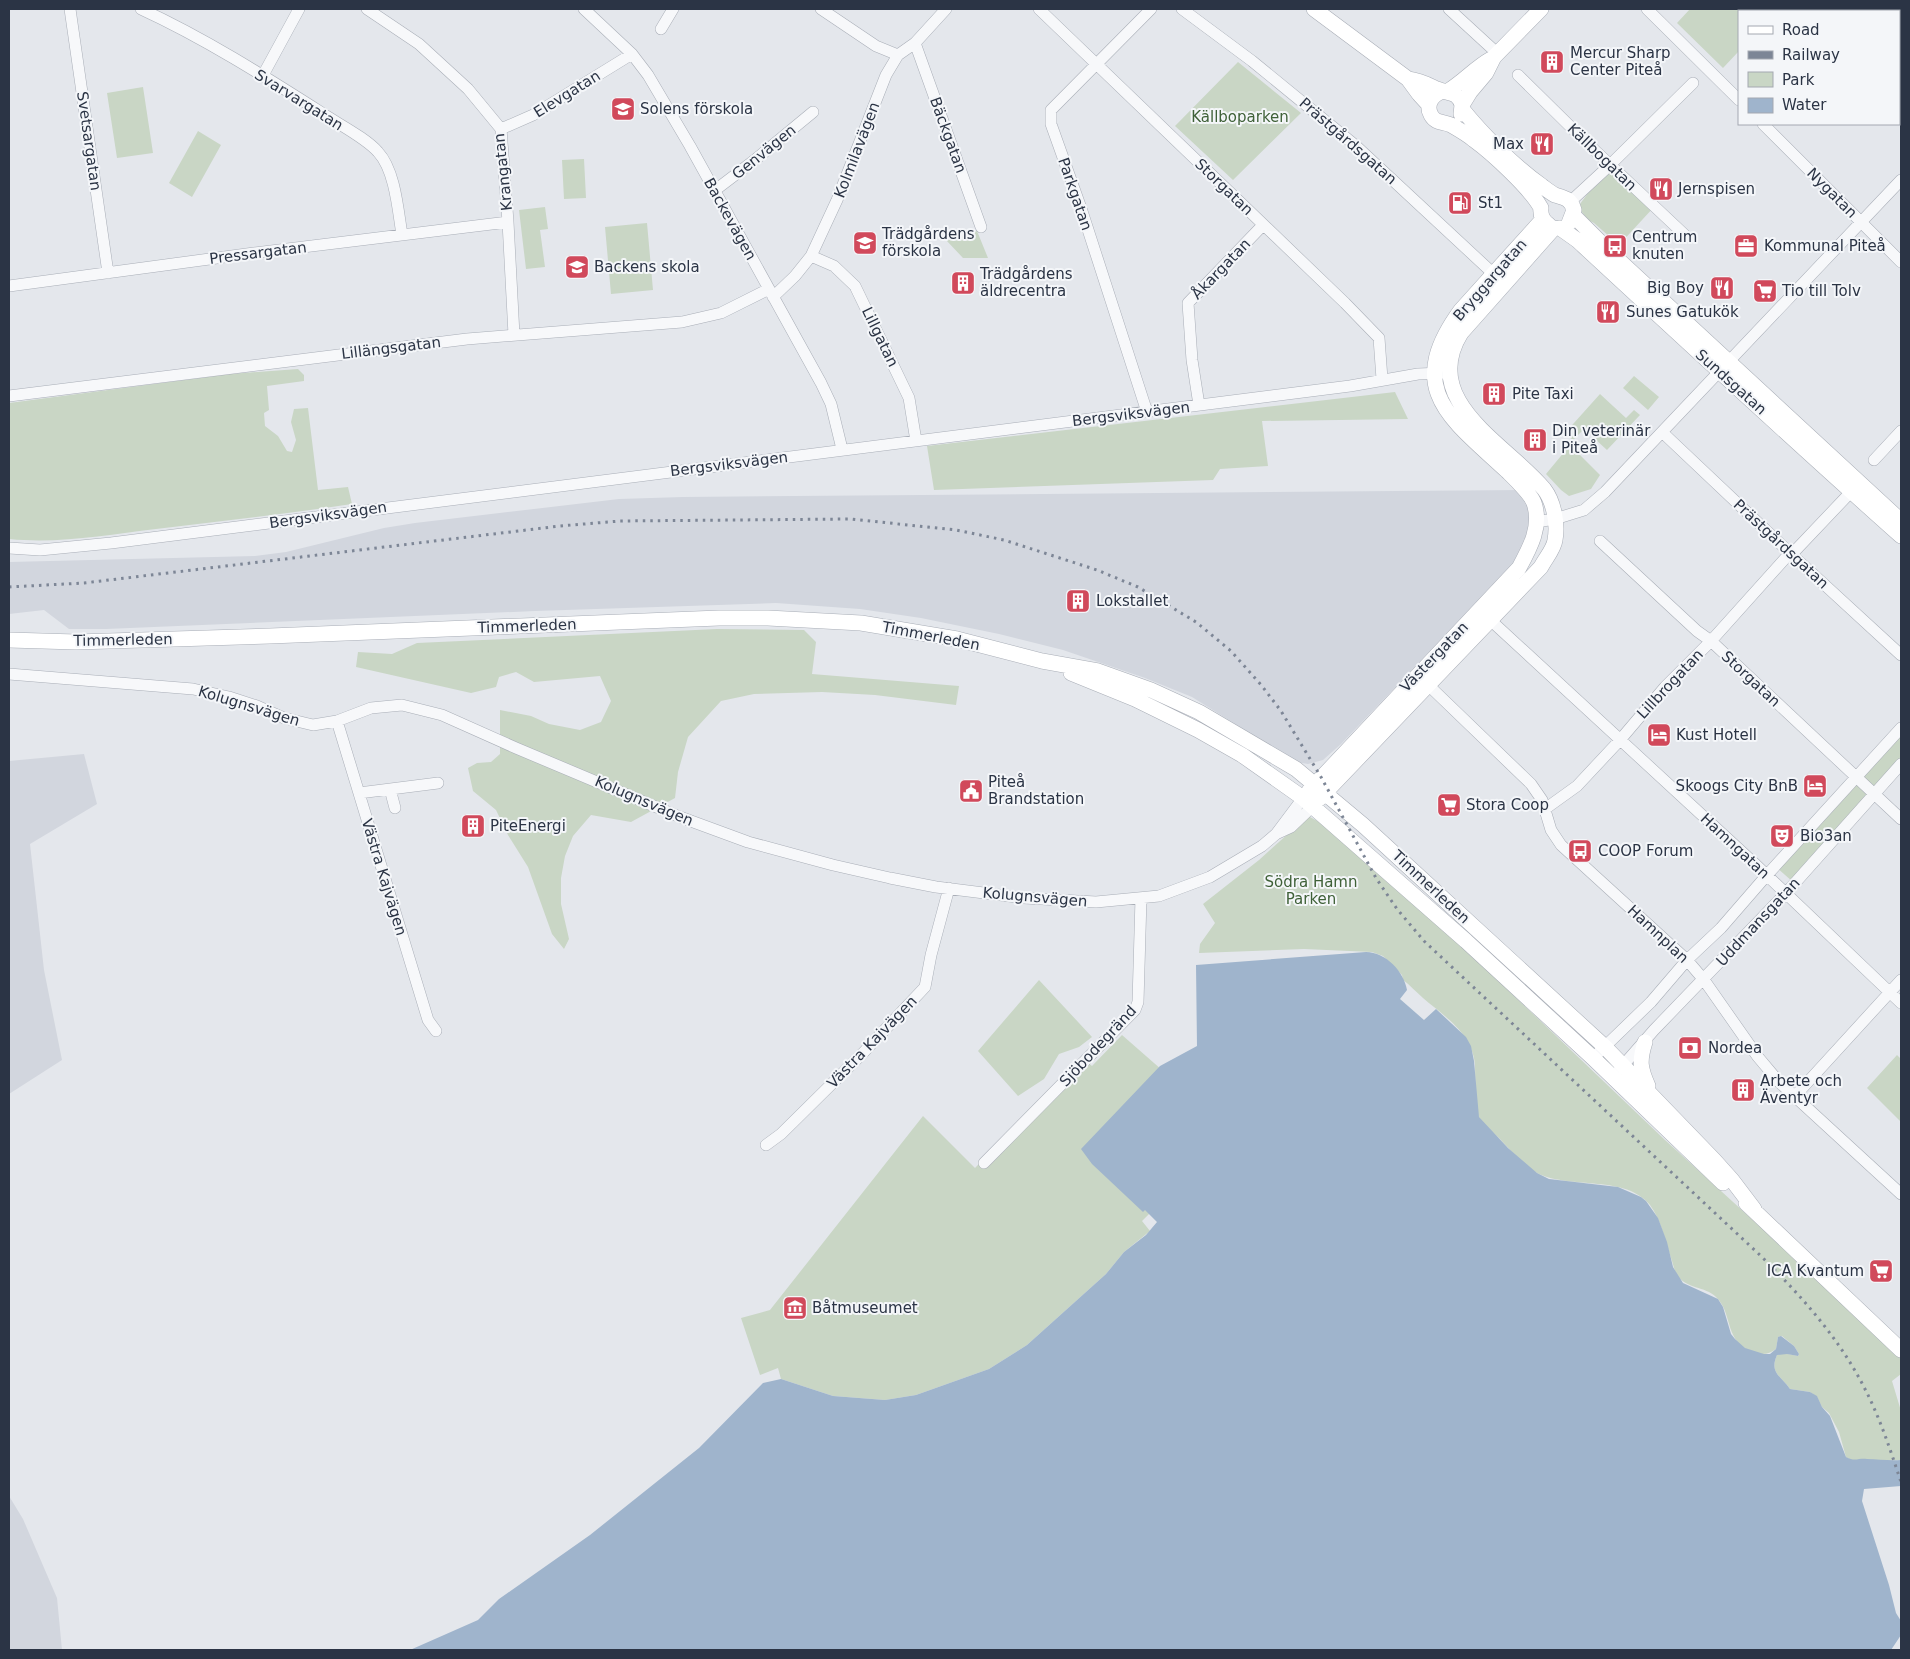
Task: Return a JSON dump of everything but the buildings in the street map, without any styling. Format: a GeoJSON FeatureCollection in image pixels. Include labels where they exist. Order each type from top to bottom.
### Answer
{"type":"FeatureCollection","features":[{"type":"Feature","properties":{"kind":"main road","name":"Sundsgatan"},"geometry":{"type":"LineString","coordinates":[[1314,9],[1408,79],[1430,105],[1430,113],[1436,121],[1448,124],[1473,139],[1532,194],[1550,221],[1577,240],[1684,339],[1725,367],[1901,521]]}},
{"type":"Feature","properties":{"kind":"main road"},"geometry":{"type":"LineString","coordinates":[[1448,124],[1456,120],[1470,92],[1496,56],[1540,9]]}},
{"type":"Feature","properties":{"kind":"main road"},"geometry":{"type":"LineString","coordinates":[[1430,105],[1435,94],[1445,91],[1496,56]]}},
{"type":"Feature","properties":{"kind":"main road","name":"Sundsgatan"},"geometry":{"type":"LineString","coordinates":[[1408,79],[1426,82],[1459,97],[1462,107],[1482,133],[1530,176],[1556,195],[1564,196],[1612,254],[1725,367],[1901,536]]}},
{"type":"Feature","properties":{"kind":"main road"},"geometry":{"type":"LineString","coordinates":[[1556,195],[1548,198],[1550,221],[1570,222],[1572,208]]}},
{"type":"Feature","properties":{"kind":"main road","name":"Bryggargatan"},"geometry":{"type":"LineString","coordinates":[[1450,375],[1451,358],[1457,340],[1499,279],[1550,221]]}},
{"type":"Feature","properties":{"kind":"main road","name":"Bryggargatan"},"geometry":{"type":"LineString","coordinates":[[1434,373],[1437,355],[1452,322],[1461,310],[1499,279]]}},
{"type":"Feature","properties":{"kind":"main road"},"geometry":{"type":"LineString","coordinates":[[1434,373],[1438,397],[1445,410],[1456,425],[1516,479],[1534,502],[1536,522]]}},
{"type":"Feature","properties":{"kind":"main road"},"geometry":{"type":"LineString","coordinates":[[1450,375],[1456,396],[1468,415],[1545,490],[1554,510],[1555,519]]}},
{"type":"Feature","properties":{"kind":"main road","name":"Västergatan"},"geometry":{"type":"LineString","coordinates":[[1308,802],[1485,614],[1540,567],[1555,542],[1555,519]]}},
{"type":"Feature","properties":{"kind":"main road","name":"Västergatan"},"geometry":{"type":"LineString","coordinates":[[1485,614],[1519,568],[1533,543],[1536,522]]}},
{"type":"Feature","properties":{"kind":"main road","name":"Timmerleden"},"geometry":{"type":"LineString","coordinates":[[9,640],[96,641],[640,623],[719,618],[768,618],[861,623],[957,639],[1042,660],[1098,671],[1151,690],[1199,712],[1273,754],[1320,788],[1395,854],[1605,1047],[1726,1173],[1754,1210]]}},
{"type":"Feature","properties":{"kind":"main road","name":"Timmerleden"},"geometry":{"type":"LineString","coordinates":[[1042,660],[1135,699],[1198,730],[1242,755],[1308,802],[1413,893],[1594,1058],[1901,1350]]}},
{"type":"Feature","properties":{"kind":"main road"},"geometry":{"type":"LineString","coordinates":[[1645,1042],[1640,1060],[1641,1071],[1652,1097]]}},
{"type":"Feature","properties":{"kind":"street","name":"Svetsargatan"},"geometry":{"type":"LineString","coordinates":[[70,9],[108,273]]}},
{"type":"Feature","properties":{"kind":"street","name":"Svarvargatan"},"geometry":{"type":"LineString","coordinates":[[141,9],[206,43],[360,138],[378,152],[388,167],[397,202],[402,234]]}},
{"type":"Feature","properties":{"kind":"street"},"geometry":{"type":"LineString","coordinates":[[262,77],[299,9]]}},
{"type":"Feature","properties":{"kind":"street","name":"Krangatan"},"geometry":{"type":"LineString","coordinates":[[367,9],[419,44],[468,89],[501,129],[514,336]]}},
{"type":"Feature","properties":{"kind":"street","name":"Backevägen"},"geometry":{"type":"LineString","coordinates":[[584,9],[632,54],[648,75],[771,293],[831,404],[842,449]]}},
{"type":"Feature","properties":{"kind":"street"},"geometry":{"type":"LineString","coordinates":[[661,29],[673,9]]}},
{"type":"Feature","properties":{"kind":"street"},"geometry":{"type":"LineString","coordinates":[[821,9],[876,46],[898,55]]}},
{"type":"Feature","properties":{"kind":"street","name":"Kolmilavägen"},"geometry":{"type":"LineString","coordinates":[[771,293],[811,256],[838,200],[886,75],[898,55],[915,43],[946,9]]}},
{"type":"Feature","properties":{"kind":"street","name":"Storgatan"},"geometry":{"type":"LineString","coordinates":[[1038,9],[1379,338],[1382,379]]}},
{"type":"Feature","properties":{"kind":"street","name":"Parkgatan"},"geometry":{"type":"LineString","coordinates":[[1147,412],[1081,208],[1050,124],[1051,110],[1151,9]]}},
{"type":"Feature","properties":{"kind":"street","name":"Prästgårdsgatan"},"geometry":{"type":"LineString","coordinates":[[1182,9],[1252,61],[1356,146],[1499,279]]}},
{"type":"Feature","properties":{"kind":"street"},"geometry":{"type":"LineString","coordinates":[[1449,9],[1496,56]]}},
{"type":"Feature","properties":{"kind":"street"},"geometry":{"type":"LineString","coordinates":[[1647,9],[1738,99]]}},
{"type":"Feature","properties":{"kind":"street","name":"Bäckgatan"},"geometry":{"type":"LineString","coordinates":[[915,43],[981,227]]}},
{"type":"Feature","properties":{"kind":"street","name":"Elevgatan"},"geometry":{"type":"LineString","coordinates":[[501,129],[534,115],[632,54]]}},
{"type":"Feature","properties":{"kind":"street","name":"Källbogatan"},"geometry":{"type":"LineString","coordinates":[[1518,74],[1610,165],[1687,237]]}},
{"type":"Feature","properties":{"kind":"street"},"geometry":{"type":"LineString","coordinates":[[1572,208],[1610,165],[1693,82]]}},
{"type":"Feature","properties":{"kind":"street","name":"Genvägen"},"geometry":{"type":"LineString","coordinates":[[714,191],[813,112]]}},
{"type":"Feature","properties":{"kind":"street","name":"Nygatan"},"geometry":{"type":"LineString","coordinates":[[1764,125],[1901,262]]}},
{"type":"Feature","properties":{"kind":"street"},"geometry":{"type":"LineString","coordinates":[[1536,522],[1555,519],[1584,510],[1605,492],[1901,180]]}},
{"type":"Feature","properties":{"kind":"street","name":"Pressargatan"},"geometry":{"type":"LineString","coordinates":[[9,286],[402,234],[508,222]]}},
{"type":"Feature","properties":{"kind":"street","name":"Åkargatan"},"geometry":{"type":"LineString","coordinates":[[1199,405],[1192,360],[1188,303],[1263,225]]}},
{"type":"Feature","properties":{"kind":"street","name":"Lillgatan"},"geometry":{"type":"LineString","coordinates":[[811,256],[834,266],[855,286],[909,398],[916,441]]}},
{"type":"Feature","properties":{"kind":"street","name":"Lillängsgatan"},"geometry":{"type":"LineString","coordinates":[[9,396],[467,339],[682,322],[721,313],[771,293]]}},
{"type":"Feature","properties":{"kind":"street","name":"Bergsviksvägen"},"geometry":{"type":"LineString","coordinates":[[9,548],[40,550],[111,543],[1350,386],[1382,379],[1434,373],[1450,375]]}},
{"type":"Feature","properties":{"kind":"street","name":"Prästgårdsgatan"},"geometry":{"type":"LineString","coordinates":[[1662,432],[1791,554],[1901,654]]}},
{"type":"Feature","properties":{"kind":"street"},"geometry":{"type":"LineString","coordinates":[[1874,460],[1901,432]]}},
{"type":"Feature","properties":{"kind":"street","name":"Lillbrogatan"},"geometry":{"type":"LineString","coordinates":[[1545,809],[1577,786],[1620,740],[1665,687],[1848,495]]}},
{"type":"Feature","properties":{"kind":"street","name":"Storgatan"},"geometry":{"type":"LineString","coordinates":[[1600,541],[1696,631],[1711,640],[1901,819]]}},
{"type":"Feature","properties":{"kind":"street","name":"Hamngatan"},"geometry":{"type":"LineString","coordinates":[[1485,614],[1767,875],[1901,1003]]}},
{"type":"Feature","properties":{"kind":"street","name":"Kolugnsvägen"},"geometry":{"type":"LineString","coordinates":[[9,674],[193,689],[229,697],[257,706],[284,718],[312,725],[337,721],[372,708],[402,705],[442,715],[680,817],[748,842],[873,875],[1024,898],[1096,902],[1159,896],[1210,877],[1262,846],[1308,802]]}},
{"type":"Feature","properties":{"kind":"street","name":"Hamnplan"},"geometry":{"type":"LineString","coordinates":[[1422,679],[1531,784],[1542,800],[1551,830],[1561,845],[1687,960],[1704,980],[1758,1057],[1779,1082],[1901,1194]]}},
{"type":"Feature","properties":{"kind":"street","name":"Västra Kajvägen"},"geometry":{"type":"LineString","coordinates":[[337,721],[428,1020],[436,1031]]}},
{"type":"Feature","properties":{"kind":"street","name":"Uddmansgatan"},"geometry":{"type":"LineString","coordinates":[[1594,1058],[1651,1002],[1687,960],[1720,928],[1901,728]]}},
{"type":"Feature","properties":{"kind":"street","name":"Uddmansgatan"},"geometry":{"type":"LineString","coordinates":[[1612,1077],[1654,1030],[1786,893],[1901,764]]}},
{"type":"Feature","properties":{"kind":"street"},"geometry":{"type":"LineString","coordinates":[[359,794],[438,783]]}},
{"type":"Feature","properties":{"kind":"street"},"geometry":{"type":"LineString","coordinates":[[390,789],[395,808]]}},
{"type":"Feature","properties":{"kind":"street","name":"Västra Kajvägen"},"geometry":{"type":"LineString","coordinates":[[766,1145],[781,1134],[862,1054],[925,987],[931,955],[949,888]]}},
{"type":"Feature","properties":{"kind":"street","name":"Sjöbodegränd"},"geometry":{"type":"LineString","coordinates":[[984,1164],[1135,1010],[1138,1002],[1141,898]]}},
{"type":"Feature","properties":{"kind":"street"},"geometry":{"type":"LineString","coordinates":[[1795,1096],[1901,980]]}},
{"type":"Feature","properties":{"kind":"shaded area"},"geometry":{"type":"Polygon","coordinates":[[[1523,490],[1532,524],[1516,561],[1341,744],[1323,760],[1308,764],[1296,762],[1192,697],[1145,678],[1063,650],[999,634],[921,618],[860,609],[776,603],[106,629],[69,629],[44,610],[9,614],[9,562],[255,556],[286,552],[384,528],[415,523],[619,499],[1523,490]]]}},
{"type":"Feature","properties":{"kind":"shaded area"},"geometry":{"type":"Polygon","coordinates":[[[84,754],[97,804],[30,844],[44,970],[62,1060],[9,1094],[9,761],[84,754]]]}},
{"type":"Feature","properties":{"kind":"shaded area"},"geometry":{"type":"Polygon","coordinates":[[[9,1496],[23,1519],[57,1598],[62,1650],[9,1650],[9,1496]]]}},
{"type":"Feature","properties":{"kind":"green space"},"geometry":{"type":"Polygon","coordinates":[[[1690,9],[1744,10],[1738,10],[1738,52],[1723,68],[1677,23],[1690,9]]]}},
{"type":"Feature","properties":{"kind":"green space","name":"Källboparken"},"geometry":{"type":"Polygon","coordinates":[[[1238,62],[1301,113],[1233,180],[1175,126],[1238,62]]]}},
{"type":"Feature","properties":{"kind":"green space"},"geometry":{"type":"Polygon","coordinates":[[[143,87],[153,153],[117,158],[107,93],[143,87]]]}},
{"type":"Feature","properties":{"kind":"green space"},"geometry":{"type":"Polygon","coordinates":[[[198,131],[221,145],[192,197],[169,183],[198,131]]]}},
{"type":"Feature","properties":{"kind":"green space"},"geometry":{"type":"Polygon","coordinates":[[[584,159],[586,198],[564,199],[562,160],[584,159]]]}},
{"type":"Feature","properties":{"kind":"green space"},"geometry":{"type":"Polygon","coordinates":[[[1612,171],[1654,207],[1619,245],[1588,220],[1582,212],[1580,204],[1588,193],[1612,171]]]}},
{"type":"Feature","properties":{"kind":"green space"},"geometry":{"type":"Polygon","coordinates":[[[545,207],[548,229],[540,230],[545,267],[526,269],[519,210],[545,207]]]}},
{"type":"Feature","properties":{"kind":"green space"},"geometry":{"type":"Polygon","coordinates":[[[647,223],[653,290],[611,294],[605,227],[647,223]]]}},
{"type":"Feature","properties":{"kind":"green space"},"geometry":{"type":"Polygon","coordinates":[[[977,231],[988,258],[963,258],[946,240],[977,231]]]}},
{"type":"Feature","properties":{"kind":"green space"},"geometry":{"type":"Polygon","coordinates":[[[298,369],[304,375],[304,381],[267,386],[269,410],[264,413],[265,426],[278,436],[287,451],[292,452],[296,440],[291,422],[294,409],[308,408],[318,490],[348,487],[352,504],[82,538],[46,540],[9,539],[9,403],[230,374],[298,369]]]}},
{"type":"Feature","properties":{"kind":"green space"},"geometry":{"type":"Polygon","coordinates":[[[1634,376],[1659,397],[1648,410],[1623,388],[1634,376]]]}},
{"type":"Feature","properties":{"kind":"green space"},"geometry":{"type":"Polygon","coordinates":[[[1395,392],[1408,419],[1262,421],[1268,466],[1220,469],[1213,480],[934,490],[927,446],[1395,392]]]}},
{"type":"Feature","properties":{"kind":"green space"},"geometry":{"type":"Polygon","coordinates":[[[1600,394],[1626,418],[1634,410],[1640,415],[1607,450],[1584,429],[1573,440],[1565,433],[1600,394]]]}},
{"type":"Feature","properties":{"kind":"green space"},"geometry":{"type":"Polygon","coordinates":[[[1570,445],[1600,475],[1591,489],[1569,496],[1546,474],[1570,445]]]}},
{"type":"Feature","properties":{"kind":"green space"},"geometry":{"type":"Polygon","coordinates":[[[717,629],[804,630],[816,642],[812,674],[959,686],[956,705],[875,695],[822,692],[754,694],[721,701],[688,737],[678,772],[675,798],[631,822],[591,815],[573,836],[565,856],[561,878],[561,904],[569,939],[564,949],[552,934],[528,867],[508,835],[496,810],[473,791],[468,768],[477,763],[491,762],[500,754],[500,710],[531,716],[549,724],[580,730],[601,722],[611,701],[600,676],[534,682],[516,672],[499,677],[496,687],[471,693],[356,667],[358,652],[392,654],[417,643],[717,629]]]}},
{"type":"Feature","properties":{"kind":"green space"},"geometry":{"type":"Polygon","coordinates":[[[1901,731],[1901,761],[1793,882],[1776,867],[1901,731]]]}},
{"type":"Feature","properties":{"kind":"green space","name":"Södra Hamn Parken"},"geometry":{"type":"Polygon","coordinates":[[[1308,816],[1323,824],[1461,945],[1665,1140],[1901,1355],[1901,1374],[1892,1381],[1901,1411],[1901,1460],[1879,1461],[1866,1459],[1852,1461],[1846,1457],[1839,1432],[1829,1413],[1822,1407],[1817,1397],[1810,1392],[1790,1389],[1775,1370],[1774,1366],[1777,1355],[1783,1353],[1798,1356],[1799,1354],[1794,1346],[1782,1336],[1778,1337],[1776,1349],[1769,1353],[1761,1354],[1745,1348],[1738,1342],[1730,1328],[1722,1304],[1716,1297],[1712,1293],[1685,1283],[1677,1275],[1657,1217],[1650,1205],[1640,1196],[1613,1186],[1567,1181],[1539,1174],[1518,1158],[1479,1117],[1473,1053],[1463,1034],[1403,980],[1402,975],[1383,956],[1372,952],[1304,949],[1199,953],[1200,944],[1215,923],[1203,904],[1259,860],[1308,816]]]}},
{"type":"Feature","properties":{"kind":"green space"},"geometry":{"type":"Polygon","coordinates":[[[1039,980],[1092,1037],[1079,1047],[1059,1054],[1044,1079],[1018,1096],[978,1051],[1039,980]]]}},
{"type":"Feature","properties":{"kind":"green space"},"geometry":{"type":"Polygon","coordinates":[[[1122,1035],[1162,1070],[1151,1212],[1142,1221],[1150,1231],[1124,1252],[1106,1274],[1027,1345],[989,1369],[916,1395],[885,1400],[833,1396],[781,1379],[778,1368],[760,1375],[741,1318],[770,1310],[923,1116],[975,1168],[1082,1058],[1092,1066],[1122,1035]]]}},
{"type":"Feature","properties":{"kind":"green space"},"geometry":{"type":"Polygon","coordinates":[[[1897,1055],[1901,1059],[1901,1122],[1867,1088],[1897,1055]]]}},
{"type":"Feature","properties":{"kind":"water"},"geometry":{"type":"Polygon","coordinates":[[[1366,952],[1380,955],[1393,964],[1402,976],[1407,990],[1400,999],[1424,1020],[1436,1009],[1466,1037],[1471,1046],[1474,1061],[1479,1117],[1508,1148],[1537,1173],[1549,1179],[1618,1187],[1641,1197],[1658,1218],[1667,1242],[1673,1267],[1683,1283],[1718,1299],[1723,1307],[1731,1334],[1735,1339],[1745,1348],[1764,1354],[1770,1354],[1776,1349],[1778,1337],[1781,1336],[1794,1346],[1799,1354],[1798,1356],[1777,1355],[1774,1366],[1775,1370],[1790,1389],[1810,1392],[1817,1396],[1822,1407],[1830,1416],[1846,1457],[1854,1460],[1901,1460],[1901,1486],[1864,1489],[1862,1501],[1896,1613],[1901,1621],[1901,1635],[1891,1650],[410,1650],[478,1620],[499,1599],[590,1535],[699,1448],[763,1383],[781,1379],[833,1396],[885,1400],[916,1395],[989,1369],[1027,1345],[1106,1274],[1124,1252],[1146,1235],[1157,1222],[1145,1210],[1143,1212],[1092,1164],[1081,1149],[1160,1066],[1197,1046],[1196,965],[1366,952]]]}},
{"type":"Feature","properties":{"kind":"railway"},"geometry":{"type":"LineString","coordinates":[[9,587],[84,583],[560,526],[620,521],[851,519],[956,530],[1004,540],[1097,570],[1138,587],[1196,622],[1231,651],[1262,686],[1281,711],[1321,777],[1376,878],[1397,909],[1424,941],[1762,1257],[1820,1320],[1845,1355],[1867,1393],[1901,1482]]}},
{"type":"Feature","properties":{"kind":"place","name":"Mercur Sharp Center Piteå"},"geometry":{"type":"Point","coordinates":[1552,62]}},
{"type":"Feature","properties":{"kind":"place","name":"Solens förskola"},"geometry":{"type":"Point","coordinates":[623,109]}},
{"type":"Feature","properties":{"kind":"place","name":"Max"},"geometry":{"type":"Point","coordinates":[1542,144]}},
{"type":"Feature","properties":{"kind":"place","name":"Jernspisen"},"geometry":{"type":"Point","coordinates":[1661,189]}},
{"type":"Feature","properties":{"kind":"place","name":"St1"},"geometry":{"type":"Point","coordinates":[1460,203]}},
{"type":"Feature","properties":{"kind":"place","name":"Trädgårdens förskola"},"geometry":{"type":"Point","coordinates":[865,243]}},
{"type":"Feature","properties":{"kind":"place","name":"Centrum knuten"},"geometry":{"type":"Point","coordinates":[1615,246]}},
{"type":"Feature","properties":{"kind":"place","name":"Kommunal Piteå"},"geometry":{"type":"Point","coordinates":[1746,246]}},
{"type":"Feature","properties":{"kind":"place","name":"Backens skola"},"geometry":{"type":"Point","coordinates":[577,267]}},
{"type":"Feature","properties":{"kind":"place","name":"Trädgårdens äldrecentra"},"geometry":{"type":"Point","coordinates":[963,283]}},
{"type":"Feature","properties":{"kind":"place","name":"Big Boy"},"geometry":{"type":"Point","coordinates":[1722,288]}},
{"type":"Feature","properties":{"kind":"place","name":"Tio till Tolv"},"geometry":{"type":"Point","coordinates":[1765,291]}},
{"type":"Feature","properties":{"kind":"place","name":"Sunes Gatukök"},"geometry":{"type":"Point","coordinates":[1608,312]}},
{"type":"Feature","properties":{"kind":"place","name":"Pite Taxi"},"geometry":{"type":"Point","coordinates":[1494,394]}},
{"type":"Feature","properties":{"kind":"place","name":"Din veterinär i Piteå"},"geometry":{"type":"Point","coordinates":[1535,440]}},
{"type":"Feature","properties":{"kind":"place","name":"Lokstallet"},"geometry":{"type":"Point","coordinates":[1078,601]}},
{"type":"Feature","properties":{"kind":"place","name":"Kust Hotell"},"geometry":{"type":"Point","coordinates":[1659,735]}},
{"type":"Feature","properties":{"kind":"place","name":"Skoogs City BnB"},"geometry":{"type":"Point","coordinates":[1815,786]}},
{"type":"Feature","properties":{"kind":"place","name":"Piteå Brandstation"},"geometry":{"type":"Point","coordinates":[971,791]}},
{"type":"Feature","properties":{"kind":"place","name":"Stora Coop"},"geometry":{"type":"Point","coordinates":[1449,805]}},
{"type":"Feature","properties":{"kind":"place","name":"PiteEnergi"},"geometry":{"type":"Point","coordinates":[473,826]}},
{"type":"Feature","properties":{"kind":"place","name":"Bio3an"},"geometry":{"type":"Point","coordinates":[1782,836]}},
{"type":"Feature","properties":{"kind":"place","name":"COOP Forum"},"geometry":{"type":"Point","coordinates":[1580,851]}},
{"type":"Feature","properties":{"kind":"place","name":"Nordea"},"geometry":{"type":"Point","coordinates":[1690,1048]}},
{"type":"Feature","properties":{"kind":"place","name":"Arbete och Äventyr"},"geometry":{"type":"Point","coordinates":[1743,1090]}},
{"type":"Feature","properties":{"kind":"place","name":"ICA Kvantum"},"geometry":{"type":"Point","coordinates":[1881,1271]}},
{"type":"Feature","properties":{"kind":"place","name":"Båtmuseumet"},"geometry":{"type":"Point","coordinates":[795,1308]}}]}
